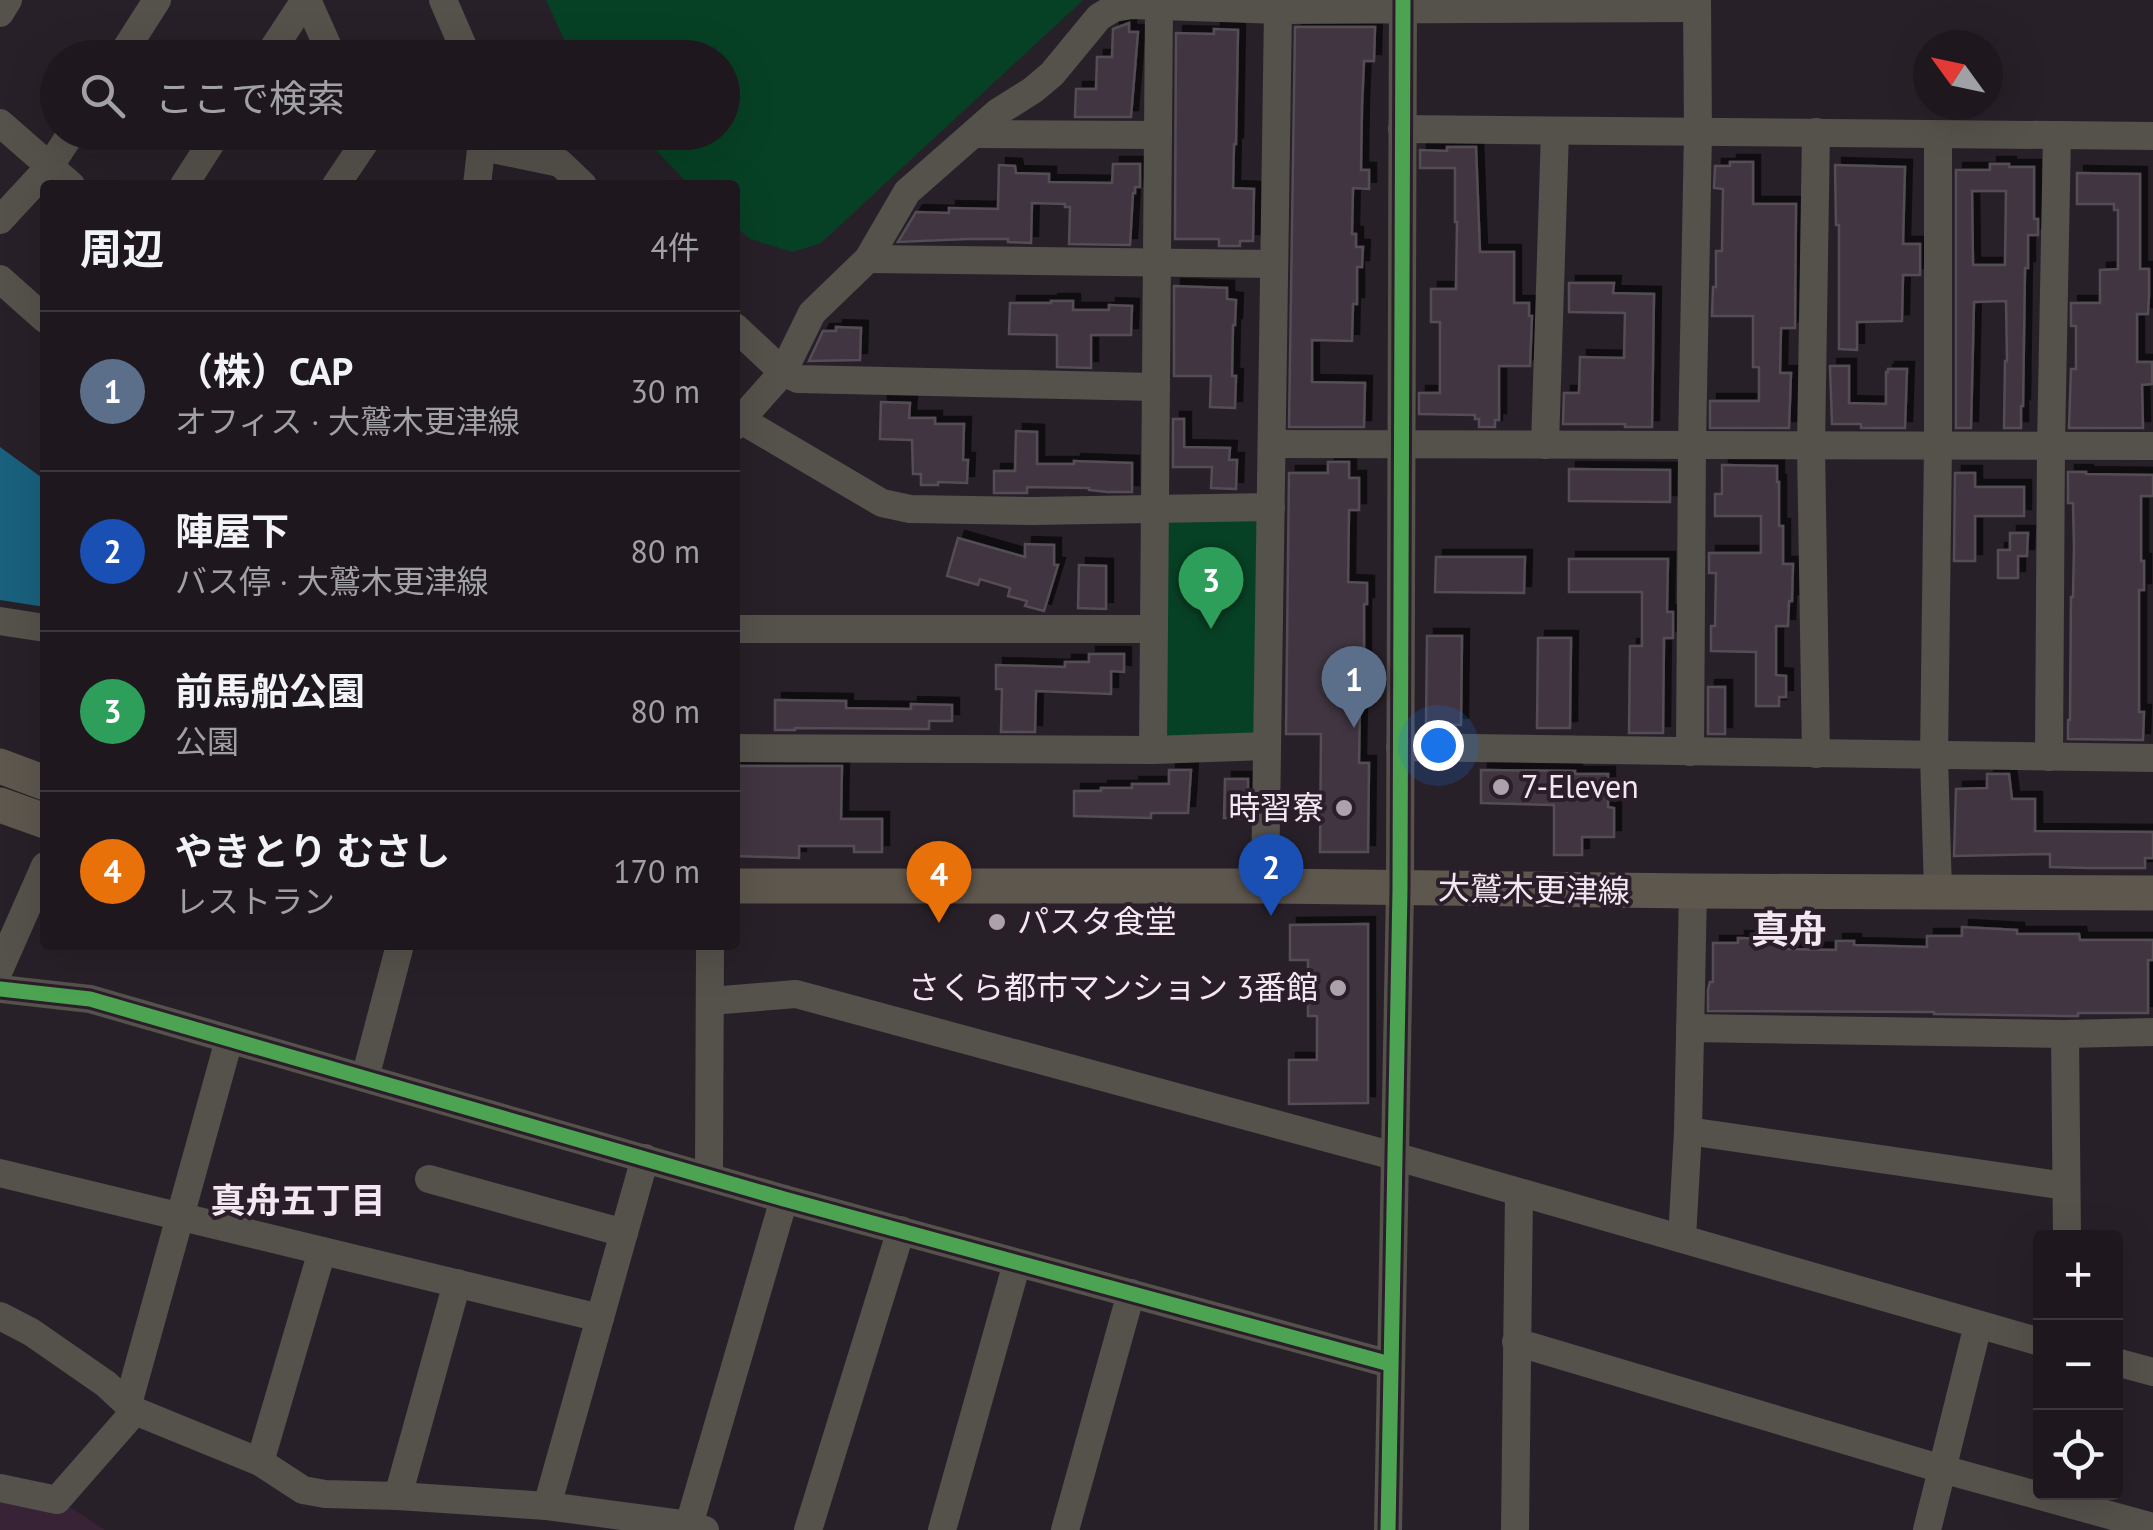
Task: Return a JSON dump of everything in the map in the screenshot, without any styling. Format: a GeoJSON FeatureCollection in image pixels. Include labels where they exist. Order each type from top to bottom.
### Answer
{"type":"FeatureCollection","features":[{"type":"Feature","properties":{"kind":"main road"},"geometry":{"type":"LineString","coordinates":[[0,766],[40,780]]}},
{"type":"Feature","properties":{"kind":"main road"},"geometry":{"type":"LineString","coordinates":[[0,805],[40,819]]}},
{"type":"Feature","properties":{"kind":"main road","name":"大鷲木更津線"},"geometry":{"type":"LineString","coordinates":[[740,886],[2153,893]]}},
{"type":"Feature","properties":{"kind":"street"},"geometry":{"type":"LineString","coordinates":[[0,12],[8,0]]}},
{"type":"Feature","properties":{"kind":"street"},"geometry":{"type":"LineString","coordinates":[[131,40],[157,0]]}},
{"type":"Feature","properties":{"kind":"street"},"geometry":{"type":"LineString","coordinates":[[280,40],[306,0]]}},
{"type":"Feature","properties":{"kind":"street"},"geometry":{"type":"LineString","coordinates":[[306,0],[325,40]]}},
{"type":"Feature","properties":{"kind":"street"},"geometry":{"type":"LineString","coordinates":[[442,0],[460,40]]}},
{"type":"Feature","properties":{"kind":"street"},"geometry":{"type":"LineString","coordinates":[[740,421],[783,372],[812,312],[868,259],[907,192],[998,112],[1052,74],[1099,17],[1114,8],[1132,5],[1278,10],[1403,5],[1696,4],[1698,132],[1690,752]]}},
{"type":"Feature","properties":{"kind":"street"},"geometry":{"type":"LineString","coordinates":[[1388,1530],[1400,888],[1403,5]]}},
{"type":"Feature","properties":{"kind":"street"},"geometry":{"type":"LineString","coordinates":[[1153,750],[1159,8]]}},
{"type":"Feature","properties":{"kind":"street"},"geometry":{"type":"LineString","coordinates":[[1265,886],[1278,10]]}},
{"type":"Feature","properties":{"kind":"street"},"geometry":{"type":"LineString","coordinates":[[0,123],[60,176],[67,150]]}},
{"type":"Feature","properties":{"kind":"street"},"geometry":{"type":"LineString","coordinates":[[1402,130],[2153,136]]}},
{"type":"Feature","properties":{"kind":"street"},"geometry":{"type":"LineString","coordinates":[[1545,445],[1554,131]]}},
{"type":"Feature","properties":{"kind":"street"},"geometry":{"type":"LineString","coordinates":[[1816,132],[1811,446],[1816,754]]}},
{"type":"Feature","properties":{"kind":"street"},"geometry":{"type":"LineString","coordinates":[[974,134],[1158,135]]}},
{"type":"Feature","properties":{"kind":"street"},"geometry":{"type":"LineString","coordinates":[[1938,135],[1934,756],[1938,892]]}},
{"type":"Feature","properties":{"kind":"street"},"geometry":{"type":"LineString","coordinates":[[2050,757],[2057,135]]}},
{"type":"Feature","properties":{"kind":"street"},"geometry":{"type":"LineString","coordinates":[[187,180],[206,150]]}},
{"type":"Feature","properties":{"kind":"street"},"geometry":{"type":"LineString","coordinates":[[339,180],[360,150]]}},
{"type":"Feature","properties":{"kind":"street"},"geometry":{"type":"LineString","coordinates":[[478,180],[482,150]]}},
{"type":"Feature","properties":{"kind":"street"},"geometry":{"type":"LineString","coordinates":[[516,150],[560,163],[578,180]]}},
{"type":"Feature","properties":{"kind":"street"},"geometry":{"type":"LineString","coordinates":[[0,220],[40,191]]}},
{"type":"Feature","properties":{"kind":"street"},"geometry":{"type":"LineString","coordinates":[[868,259],[1274,264]]}},
{"type":"Feature","properties":{"kind":"street"},"geometry":{"type":"LineString","coordinates":[[0,279],[40,315]]}},
{"type":"Feature","properties":{"kind":"street"},"geometry":{"type":"LineString","coordinates":[[740,332],[783,372],[798,379],[1156,387]]}},
{"type":"Feature","properties":{"kind":"street"},"geometry":{"type":"LineString","coordinates":[[740,424],[882,503],[910,509],[1032,512],[1271,507]]}},
{"type":"Feature","properties":{"kind":"street"},"geometry":{"type":"LineString","coordinates":[[1272,444],[2153,446]]}},
{"type":"Feature","properties":{"kind":"street"},"geometry":{"type":"LineString","coordinates":[[0,622],[40,627]]}},
{"type":"Feature","properties":{"kind":"street"},"geometry":{"type":"LineString","coordinates":[[740,629],[1154,629]]}},
{"type":"Feature","properties":{"kind":"street"},"geometry":{"type":"LineString","coordinates":[[740,748],[1153,750],[1267,746]]}},
{"type":"Feature","properties":{"kind":"street"},"geometry":{"type":"LineString","coordinates":[[1400,747],[2153,758]]}},
{"type":"Feature","properties":{"kind":"street"},"geometry":{"type":"LineString","coordinates":[[0,968],[40,877]]}},
{"type":"Feature","properties":{"kind":"street"},"geometry":{"type":"LineString","coordinates":[[1682,1238],[1693,891]]}},
{"type":"Feature","properties":{"kind":"street"},"geometry":{"type":"LineString","coordinates":[[365,1078],[399,950]]}},
{"type":"Feature","properties":{"kind":"street"},"geometry":{"type":"LineString","coordinates":[[709,1177],[710,950]]}},
{"type":"Feature","properties":{"kind":"street"},"geometry":{"type":"LineString","coordinates":[[0,990],[90,999],[709,1177],[1390,1364]]}},
{"type":"Feature","properties":{"kind":"street"},"geometry":{"type":"LineString","coordinates":[[710,1001],[796,994],[1394,1156],[2033,1340]]}},
{"type":"Feature","properties":{"kind":"street"},"geometry":{"type":"LineString","coordinates":[[1690,1028],[2153,1032]]}},
{"type":"Feature","properties":{"kind":"street"},"geometry":{"type":"LineString","coordinates":[[2065,1034],[2067,1230]]}},
{"type":"Feature","properties":{"kind":"street"},"geometry":{"type":"LineString","coordinates":[[0,1488],[57,1500],[132,1407],[229,1040]]}},
{"type":"Feature","properties":{"kind":"street"},"geometry":{"type":"LineString","coordinates":[[1688,1131],[2066,1186]]}},
{"type":"Feature","properties":{"kind":"street"},"geometry":{"type":"LineString","coordinates":[[547,1506],[645,1158]]}},
{"type":"Feature","properties":{"kind":"street"},"geometry":{"type":"LineString","coordinates":[[0,1172],[600,1318]]}},
{"type":"Feature","properties":{"kind":"street"},"geometry":{"type":"LineString","coordinates":[[429,1179],[624,1232]]}},
{"type":"Feature","properties":{"kind":"street"},"geometry":{"type":"LineString","coordinates":[[1517,1529],[1519,1193]]}},
{"type":"Feature","properties":{"kind":"street"},"geometry":{"type":"LineString","coordinates":[[0,1316],[31,1332],[132,1407],[260,1462],[304,1490],[547,1506],[697,1528],[784,1198]]}},
{"type":"Feature","properties":{"kind":"street"},"geometry":{"type":"LineString","coordinates":[[808,1530],[901,1230]]}},
{"type":"Feature","properties":{"kind":"street"},"geometry":{"type":"LineString","coordinates":[[260,1462],[322,1250]]}},
{"type":"Feature","properties":{"kind":"street"},"geometry":{"type":"LineString","coordinates":[[942,1530],[1017,1262]]}},
{"type":"Feature","properties":{"kind":"street"},"geometry":{"type":"LineString","coordinates":[[398,1496],[457,1283]]}},
{"type":"Feature","properties":{"kind":"street"},"geometry":{"type":"LineString","coordinates":[[1065,1530],[1131,1293]]}},
{"type":"Feature","properties":{"kind":"street"},"geometry":{"type":"LineString","coordinates":[[1927,1530],[1978,1324]]}},
{"type":"Feature","properties":{"kind":"street"},"geometry":{"type":"LineString","coordinates":[[1516,1342],[2153,1527]]}},
{"type":"Feature","properties":{"kind":"street"},"geometry":{"type":"LineString","coordinates":[[2123,1364],[2153,1372]]}},
{"type":"Feature","properties":{"kind":"shaded area"},"geometry":{"type":"Polygon","coordinates":[[[0,1485],[73,1509],[105,1530],[0,1530],[0,1485]]]}},
{"type":"Feature","properties":{"kind":"green space"},"geometry":{"type":"Polygon","coordinates":[[[546,0],[1083,0],[821,243],[793,252],[750,239],[740,230],[740,180],[684,180],[656,150],[740,150],[740,40],[564,40],[546,0]]]}},
{"type":"Feature","properties":{"kind":"green space"},"geometry":{"type":"Polygon","coordinates":[[[1265,513],[1262,742],[1157,745],[1161,516],[1265,513]]]}},
{"type":"Feature","properties":{"kind":"water"},"geometry":{"type":"Polygon","coordinates":[[[0,447],[40,476],[40,606],[0,600],[0,447]]]}},
{"type":"Feature","properties":{"kind":"building"},"geometry":{"type":"Polygon","coordinates":[[[1129,23],[1129,32],[1138,32],[1131,117],[1075,117],[1076,89],[1096,89],[1097,57],[1112,57],[1113,29],[1129,23]]]}},
{"type":"Feature","properties":{"kind":"building"},"geometry":{"type":"Polygon","coordinates":[[[1295,27],[1375,27],[1374,61],[1364,61],[1362,106],[1361,170],[1369,170],[1369,189],[1353,188],[1352,234],[1356,234],[1356,247],[1363,247],[1362,267],[1357,267],[1352,341],[1312,340],[1312,382],[1365,383],[1364,427],[1289,427],[1295,27]]]}},
{"type":"Feature","properties":{"kind":"building"},"geometry":{"type":"Polygon","coordinates":[[[1214,29],[1238,30],[1233,188],[1254,189],[1253,241],[1240,241],[1240,246],[1219,246],[1219,239],[1175,239],[1176,33],[1214,34],[1214,29]]]}},
{"type":"Feature","properties":{"kind":"building"},"geometry":{"type":"Polygon","coordinates":[[[1447,147],[1476,147],[1480,252],[1514,252],[1514,303],[1529,303],[1532,316],[1530,366],[1499,366],[1499,420],[1495,420],[1495,427],[1479,427],[1475,415],[1419,414],[1419,393],[1440,393],[1440,322],[1431,322],[1431,289],[1456,289],[1457,222],[1455,168],[1420,168],[1420,150],[1447,151],[1447,147]]]}},
{"type":"Feature","properties":{"kind":"building"},"geometry":{"type":"Polygon","coordinates":[[[1730,162],[1753,162],[1753,204],[1796,204],[1795,328],[1781,328],[1780,373],[1791,373],[1789,428],[1710,428],[1710,401],[1759,401],[1759,367],[1753,367],[1753,316],[1712,316],[1716,251],[1722,251],[1723,189],[1714,188],[1715,166],[1730,166],[1730,162]]]}},
{"type":"Feature","properties":{"kind":"building"},"geometry":{"type":"Polygon","coordinates":[[[1113,164],[1140,164],[1140,187],[1135,187],[1133,193],[1130,245],[1069,244],[1070,207],[1032,203],[1031,243],[1008,239],[898,242],[916,212],[998,209],[999,165],[1015,166],[1016,173],[1049,174],[1049,182],[1112,183],[1113,164]]]}},
{"type":"Feature","properties":{"kind":"building"},"geometry":{"type":"Polygon","coordinates":[[[1990,164],[2034,167],[2034,219],[2038,219],[2038,235],[2028,235],[2025,268],[2021,428],[2004,428],[2006,301],[1974,302],[1971,428],[1956,428],[1956,170],[1990,170],[1990,164]],[[1972,191],[1973,265],[2005,265],[2006,191],[1972,191]]]}},
{"type":"Feature","properties":{"kind":"building"},"geometry":{"type":"Polygon","coordinates":[[[1835,165],[1905,167],[1903,244],[1920,244],[1920,275],[1903,275],[1902,321],[1857,322],[1857,350],[1839,349],[1835,165]]]}},
{"type":"Feature","properties":{"kind":"building"},"geometry":{"type":"Polygon","coordinates":[[[2077,173],[2140,174],[2140,269],[2149,269],[2149,295],[2148,314],[2137,314],[2137,362],[2152,362],[2152,384],[2142,385],[2143,428],[2069,428],[2071,369],[2076,369],[2076,326],[2071,326],[2071,303],[2100,303],[2100,270],[2118,269],[2118,210],[2114,210],[2114,204],[2077,204],[2077,173]]]}},
{"type":"Feature","properties":{"kind":"building"},"geometry":{"type":"Polygon","coordinates":[[[1569,283],[1614,283],[1613,293],[1654,294],[1652,427],[1563,424],[1564,393],[1579,393],[1580,357],[1624,358],[1625,313],[1569,312],[1569,283]]]}},
{"type":"Feature","properties":{"kind":"building"},"geometry":{"type":"Polygon","coordinates":[[[1174,286],[1227,288],[1227,299],[1236,300],[1232,376],[1236,376],[1235,408],[1210,407],[1211,376],[1174,376],[1174,286]]]}},
{"type":"Feature","properties":{"kind":"building"},"geometry":{"type":"Polygon","coordinates":[[[1073,301],[1073,310],[1132,306],[1131,335],[1091,335],[1091,368],[1057,367],[1057,335],[1009,334],[1010,303],[1073,301]]]}},
{"type":"Feature","properties":{"kind":"building"},"geometry":{"type":"Polygon","coordinates":[[[836,327],[861,328],[860,360],[809,361],[823,331],[836,331],[836,327]]]}},
{"type":"Feature","properties":{"kind":"building"},"geometry":{"type":"Polygon","coordinates":[[[1830,366],[1849,366],[1849,403],[1886,404],[1886,372],[1907,369],[1905,428],[1832,424],[1830,366]]]}},
{"type":"Feature","properties":{"kind":"building"},"geometry":{"type":"Polygon","coordinates":[[[881,402],[910,403],[909,418],[935,418],[935,424],[964,424],[967,483],[921,485],[921,474],[913,474],[912,440],[880,439],[881,402]]]}},
{"type":"Feature","properties":{"kind":"building"},"geometry":{"type":"Polygon","coordinates":[[[1173,419],[1184,419],[1184,447],[1230,448],[1229,460],[1237,460],[1236,489],[1211,488],[1212,467],[1173,467],[1173,419]]]}},
{"type":"Feature","properties":{"kind":"building"},"geometry":{"type":"Polygon","coordinates":[[[1016,431],[1037,432],[1037,464],[1132,463],[1132,492],[1027,487],[1027,493],[994,493],[994,471],[1015,471],[1016,431]]]}},
{"type":"Feature","properties":{"kind":"building"},"geometry":{"type":"Polygon","coordinates":[[[1328,462],[1349,462],[1349,478],[1359,478],[1359,510],[1349,510],[1348,582],[1367,583],[1364,663],[1359,663],[1358,701],[1359,763],[1369,763],[1368,852],[1320,852],[1321,734],[1286,734],[1289,473],[1328,473],[1328,462]]]}},
{"type":"Feature","properties":{"kind":"building"},"geometry":{"type":"Polygon","coordinates":[[[1722,465],[1777,466],[1783,564],[1793,564],[1788,626],[1776,626],[1776,675],[1786,676],[1786,697],[1779,697],[1779,706],[1756,706],[1756,652],[1711,651],[1716,573],[1709,573],[1709,553],[1761,553],[1761,516],[1715,516],[1715,494],[1722,494],[1722,465]]]}},
{"type":"Feature","properties":{"kind":"building"},"geometry":{"type":"Polygon","coordinates":[[[1569,469],[1670,470],[1670,502],[1569,501],[1569,469]]]}},
{"type":"Feature","properties":{"kind":"building"},"geometry":{"type":"Polygon","coordinates":[[[2068,472],[2153,475],[2153,496],[2141,496],[2144,590],[2139,590],[2139,712],[2144,712],[2143,740],[2068,739],[2074,547],[2068,472]]]}},
{"type":"Feature","properties":{"kind":"building"},"geometry":{"type":"Polygon","coordinates":[[[1955,473],[1975,473],[1975,487],[2024,487],[2024,516],[1975,516],[1975,561],[1954,561],[1955,473]]]}},
{"type":"Feature","properties":{"kind":"building"},"geometry":{"type":"Polygon","coordinates":[[[2010,533],[2028,533],[2027,556],[2018,556],[2018,578],[1998,578],[1998,550],[2010,550],[2010,533]]]}},
{"type":"Feature","properties":{"kind":"building"},"geometry":{"type":"Polygon","coordinates":[[[958,538],[1025,557],[1025,544],[1054,545],[1054,565],[1058,565],[1044,611],[1008,596],[1010,588],[980,579],[978,585],[947,576],[958,538]]]}},
{"type":"Feature","properties":{"kind":"building"},"geometry":{"type":"Polygon","coordinates":[[[1436,557],[1525,557],[1524,593],[1435,592],[1436,557]]]}},
{"type":"Feature","properties":{"kind":"building"},"geometry":{"type":"Polygon","coordinates":[[[1569,559],[1668,559],[1667,612],[1673,612],[1673,638],[1664,638],[1663,733],[1629,733],[1630,646],[1642,646],[1642,592],[1569,592],[1569,559]]]}},
{"type":"Feature","properties":{"kind":"building"},"geometry":{"type":"Polygon","coordinates":[[[1079,565],[1106,566],[1106,609],[1078,608],[1079,565]]]}},
{"type":"Feature","properties":{"kind":"building"},"geometry":{"type":"Polygon","coordinates":[[[1427,636],[1462,636],[1461,725],[1426,724],[1427,636]]]}},
{"type":"Feature","properties":{"kind":"building"},"geometry":{"type":"Polygon","coordinates":[[[1538,638],[1571,638],[1570,728],[1537,728],[1538,638]]]}},
{"type":"Feature","properties":{"kind":"building"},"geometry":{"type":"Polygon","coordinates":[[[1089,654],[1124,654],[1124,672],[1111,671],[1111,694],[1036,691],[1035,732],[1001,732],[1002,689],[996,689],[996,665],[1065,667],[1065,662],[1089,662],[1089,654]]]}},
{"type":"Feature","properties":{"kind":"building"},"geometry":{"type":"Polygon","coordinates":[[[1708,687],[1725,687],[1725,734],[1708,734],[1708,687]]]}},
{"type":"Feature","properties":{"kind":"building"},"geometry":{"type":"Polygon","coordinates":[[[775,700],[846,701],[846,708],[952,705],[952,721],[929,721],[929,729],[775,730],[775,700]]]}},
{"type":"Feature","properties":{"kind":"building"},"geometry":{"type":"Polygon","coordinates":[[[740,766],[842,766],[841,819],[882,819],[882,852],[854,852],[854,846],[799,846],[799,858],[740,856],[740,766]]]}},
{"type":"Feature","properties":{"kind":"building"},"geometry":{"type":"Polygon","coordinates":[[[1169,770],[1191,770],[1188,813],[1151,813],[1151,818],[1074,816],[1074,791],[1169,784],[1169,770]]]}},
{"type":"Feature","properties":{"kind":"building"},"geometry":{"type":"Polygon","coordinates":[[[1481,770],[1608,774],[1608,807],[1614,808],[1614,837],[1582,837],[1582,855],[1554,855],[1554,805],[1481,803],[1481,770]]]}},
{"type":"Feature","properties":{"kind":"building"},"geometry":{"type":"Polygon","coordinates":[[[1987,774],[2009,774],[2012,799],[2035,799],[2035,831],[2153,832],[2153,858],[2145,858],[2145,868],[2088,868],[2050,867],[2050,854],[1954,856],[1956,789],[1987,788],[1987,774]]]}},
{"type":"Feature","properties":{"kind":"building"},"geometry":{"type":"Polygon","coordinates":[[[1225,779],[1248,779],[1248,818],[1224,818],[1225,779]]]}},
{"type":"Feature","properties":{"kind":"building","name":"さくら都市マンション 3番館"},"geometry":{"type":"Polygon","coordinates":[[[1368,924],[1368,1103],[1289,1104],[1289,1060],[1317,1060],[1317,1016],[1308,1016],[1308,960],[1290,960],[1290,925],[1368,924]]]}},
{"type":"Feature","properties":{"kind":"building"},"geometry":{"type":"Polygon","coordinates":[[[1962,927],[2017,930],[2017,934],[2079,934],[2080,940],[2153,940],[2153,960],[2148,960],[2148,1013],[2065,1016],[1708,1011],[1713,943],[1738,943],[1738,938],[1783,939],[1783,949],[1836,950],[1836,941],[1927,947],[1927,936],[1962,936],[1962,927]]]}},
{"type":"Feature","properties":{"kind":"cycle path"},"geometry":{"type":"LineString","coordinates":[[1388,1530],[1400,889],[1403,0]]}},
{"type":"Feature","properties":{"kind":"cycle path"},"geometry":{"type":"LineString","coordinates":[[0,989],[90,999],[784,1199],[1390,1364]]}},
{"type":"Feature","properties":{"kind":"place","name":"前馬船公園"},"geometry":{"type":"Point","coordinates":[1211,629]}},
{"type":"Feature","properties":{"kind":"place","name":"（株）CAP"},"geometry":{"type":"Point","coordinates":[1354,728]}},
{"type":"Feature","properties":{"kind":"place","name":"7-Eleven"},"geometry":{"type":"Point","coordinates":[1501,787]}},
{"type":"Feature","properties":{"kind":"place","name":"時習寮"},"geometry":{"type":"Point","coordinates":[1344,808]}},
{"type":"Feature","properties":{"kind":"place","name":"陣屋下"},"geometry":{"type":"Point","coordinates":[1271,916]}},
{"type":"Feature","properties":{"kind":"place","name":"パスタ食堂"},"geometry":{"type":"Point","coordinates":[997,922]}},
{"type":"Feature","properties":{"kind":"place","name":"やきとり むさし"},"geometry":{"type":"Point","coordinates":[939,923]}},
{"type":"Feature","properties":{"kind":"place","name":"さくら都市マンション 3番館"},"geometry":{"type":"Point","coordinates":[1338,988]}},
{"type":"Feature","properties":{"kind":"district","name":"真舟"},"geometry":{"type":"Point","coordinates":[1789,930]}},
{"type":"Feature","properties":{"kind":"district","name":"真舟五丁目"},"geometry":{"type":"Point","coordinates":[298,1201]}}]}
